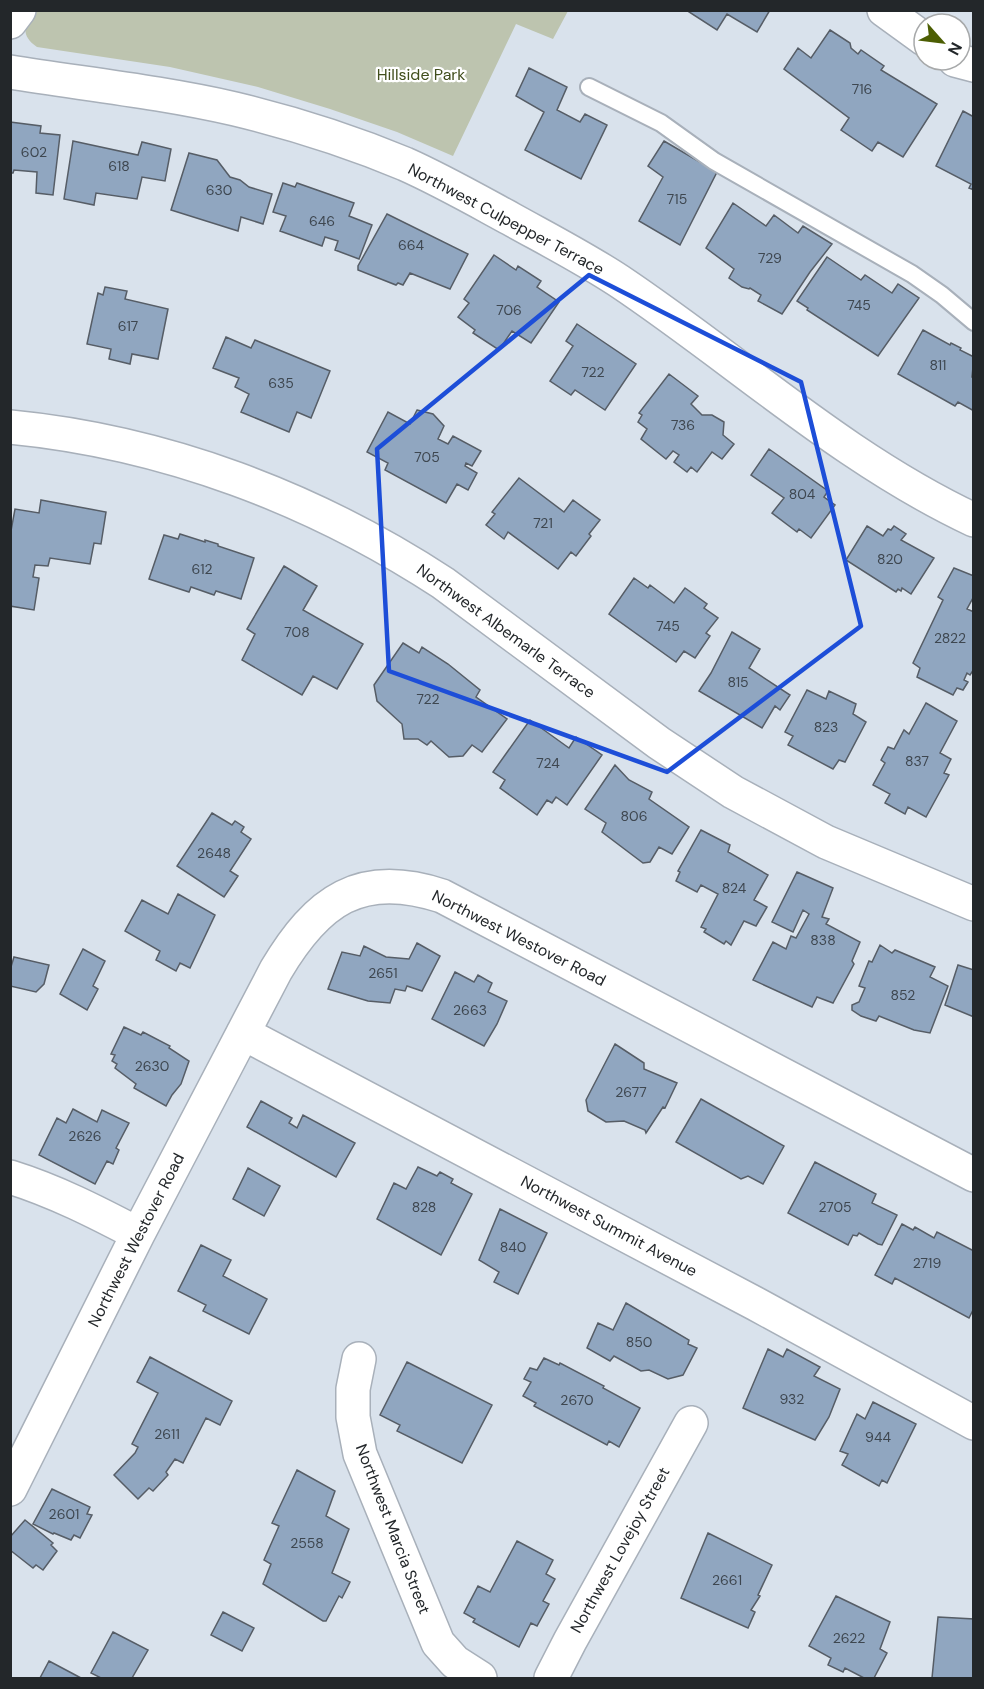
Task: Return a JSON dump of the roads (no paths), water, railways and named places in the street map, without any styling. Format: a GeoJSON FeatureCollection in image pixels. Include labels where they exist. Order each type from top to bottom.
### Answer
{"type":"FeatureCollection","features":[{"type":"Feature","properties":{"kind":"street"},"geometry":{"type":"LineString","coordinates":[[10,22],[19,10]]}},
{"type":"Feature","properties":{"kind":"street"},"geometry":{"type":"LineString","coordinates":[[884,10],[912,30]]}},
{"type":"Feature","properties":{"kind":"street","name":"Northwest Culpepper Terrace"},"geometry":{"type":"LineString","coordinates":[[10,72],[185,98],[237,110],[340,139],[406,165],[562,246],[617,280],[875,466],[950,509],[974,520]]}},
{"type":"Feature","properties":{"kind":"street","name":"Northwest Albemarle Terrace"},"geometry":{"type":"LineString","coordinates":[[10,427],[56,431],[141,448],[225,475],[312,509],[412,563],[443,583],[659,743],[733,792],[826,842],[974,904]]}},
{"type":"Feature","properties":{"kind":"street","name":"Northwest Westover Road"},"geometry":{"type":"LineString","coordinates":[[10,1489],[138,1234],[293,940],[327,906],[368,888],[394,885],[420,889],[452,901],[974,1175]]}},
{"type":"Feature","properties":{"kind":"street","name":"Northwest Summit Avenue"},"geometry":{"type":"LineString","coordinates":[[243,1033],[746,1298],[974,1424]]}},
{"type":"Feature","properties":{"kind":"street"},"geometry":{"type":"LineString","coordinates":[[10,1177],[76,1202],[138,1234]]}},
{"type":"Feature","properties":{"kind":"street","name":"Northwest Marcia Street"},"geometry":{"type":"LineString","coordinates":[[359,1359],[353,1389],[353,1417],[360,1454],[438,1643],[455,1662],[480,1678]]}},
{"type":"Feature","properties":{"kind":"street","name":"Northwest Lovejoy Street"},"geometry":{"type":"LineString","coordinates":[[551,1678],[691,1423]]}},
{"type":"Feature","properties":{"kind":"lane"},"geometry":{"type":"LineString","coordinates":[[589,87],[668,127],[703,154],[912,274],[974,322]]}},
{"type":"Feature","properties":{"kind":"park label","name":"Hillside Park"},"geometry":{"type":"Point","coordinates":[421,74]}}]}
